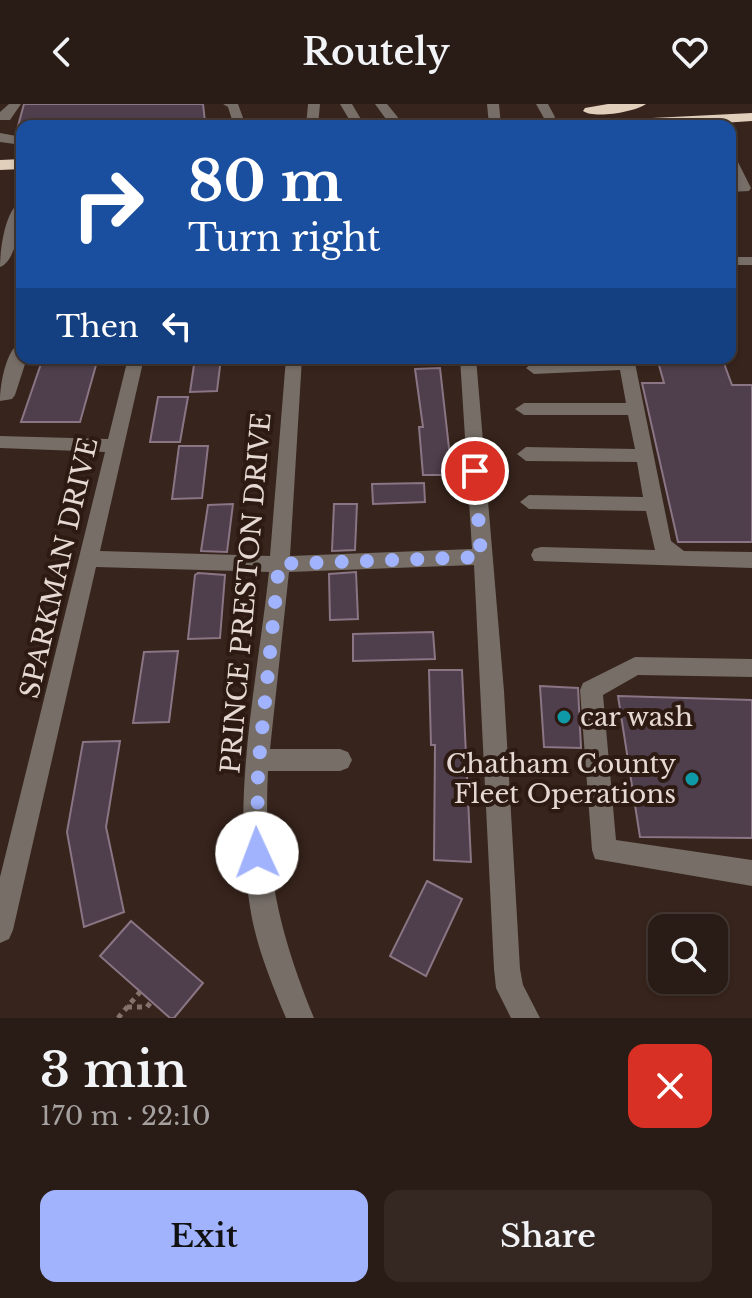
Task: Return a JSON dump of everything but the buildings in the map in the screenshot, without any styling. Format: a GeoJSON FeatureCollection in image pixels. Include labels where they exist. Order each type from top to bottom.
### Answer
{"type":"FeatureCollection","features":[{"type":"Feature","properties":{"kind":"highway"},"geometry":{"type":"LineString","coordinates":[[614,115],[639,104]]}},
{"type":"Feature","properties":{"kind":"highway"},"geometry":{"type":"LineString","coordinates":[[509,120],[546,111],[672,120]]}},
{"type":"Feature","properties":{"kind":"highway"},"geometry":{"type":"LineString","coordinates":[[729,120],[752,117]]}},
{"type":"Feature","properties":{"kind":"street"},"geometry":{"type":"LineString","coordinates":[[0,135],[3,116],[15,104]]}},
{"type":"Feature","properties":{"kind":"street"},"geometry":{"type":"LineString","coordinates":[[737,188],[752,206]]}},
{"type":"Feature","properties":{"kind":"street"},"geometry":{"type":"LineString","coordinates":[[1,262],[16,221]]}},
{"type":"Feature","properties":{"kind":"street"},"geometry":{"type":"LineString","coordinates":[[0,395],[6,395],[16,364]]}},
{"type":"Feature","properties":{"kind":"street","name":"SPARKMAN DRIVE"},"geometry":{"type":"LineString","coordinates":[[0,930],[135,364]]}},
{"type":"Feature","properties":{"kind":"street","name":"PRINCE PRESTON DRIVE"},"geometry":{"type":"LineString","coordinates":[[294,364],[255,837],[263,907],[285,985],[300,1018]]}},
{"type":"Feature","properties":{"kind":"street"},"geometry":{"type":"LineString","coordinates":[[468,364],[493,691],[507,969],[510,988],[526,1018]]}},
{"type":"Feature","properties":{"kind":"street"},"geometry":{"type":"LineString","coordinates":[[534,368],[587,364]]}},
{"type":"Feature","properties":{"kind":"street"},"geometry":{"type":"LineString","coordinates":[[628,364],[662,545],[680,559]]}},
{"type":"Feature","properties":{"kind":"street"},"geometry":{"type":"LineString","coordinates":[[524,409],[635,409]]}},
{"type":"Feature","properties":{"kind":"street"},"geometry":{"type":"LineString","coordinates":[[0,442],[116,446]]}},
{"type":"Feature","properties":{"kind":"street"},"geometry":{"type":"LineString","coordinates":[[526,454],[644,456]]}},
{"type":"Feature","properties":{"kind":"street"},"geometry":{"type":"LineString","coordinates":[[529,502],[654,504]]}},
{"type":"Feature","properties":{"kind":"street"},"geometry":{"type":"LineString","coordinates":[[541,555],[752,560]]}},
{"type":"Feature","properties":{"kind":"street"},"geometry":{"type":"LineString","coordinates":[[90,559],[279,564],[481,557]]}},
{"type":"Feature","properties":{"kind":"street"},"geometry":{"type":"LineString","coordinates":[[752,668],[635,666],[591,690],[604,850],[752,873]]}},
{"type":"Feature","properties":{"kind":"street"},"geometry":{"type":"LineString","coordinates":[[259,760],[340,760]]}},
{"type":"Feature","properties":{"kind":"path"},"geometry":{"type":"LineString","coordinates":[[118,1018],[140,992]]}},
{"type":"Feature","properties":{"kind":"path"},"geometry":{"type":"LineString","coordinates":[[127,1007],[147,1007],[151,1002]]}},
{"type":"Feature","properties":{"kind":"place","name":"car wash"},"geometry":{"type":"Point","coordinates":[564,717]}},
{"type":"Feature","properties":{"kind":"place","name":"Chatham County Fleet Operations"},"geometry":{"type":"Point","coordinates":[692,779]}},
{"type":"Feature","properties":{"kind":"route"},"geometry":{"type":"LineString","coordinates":[[257,853],[255,803],[279,564],[481,557],[475,471]]}}]}
